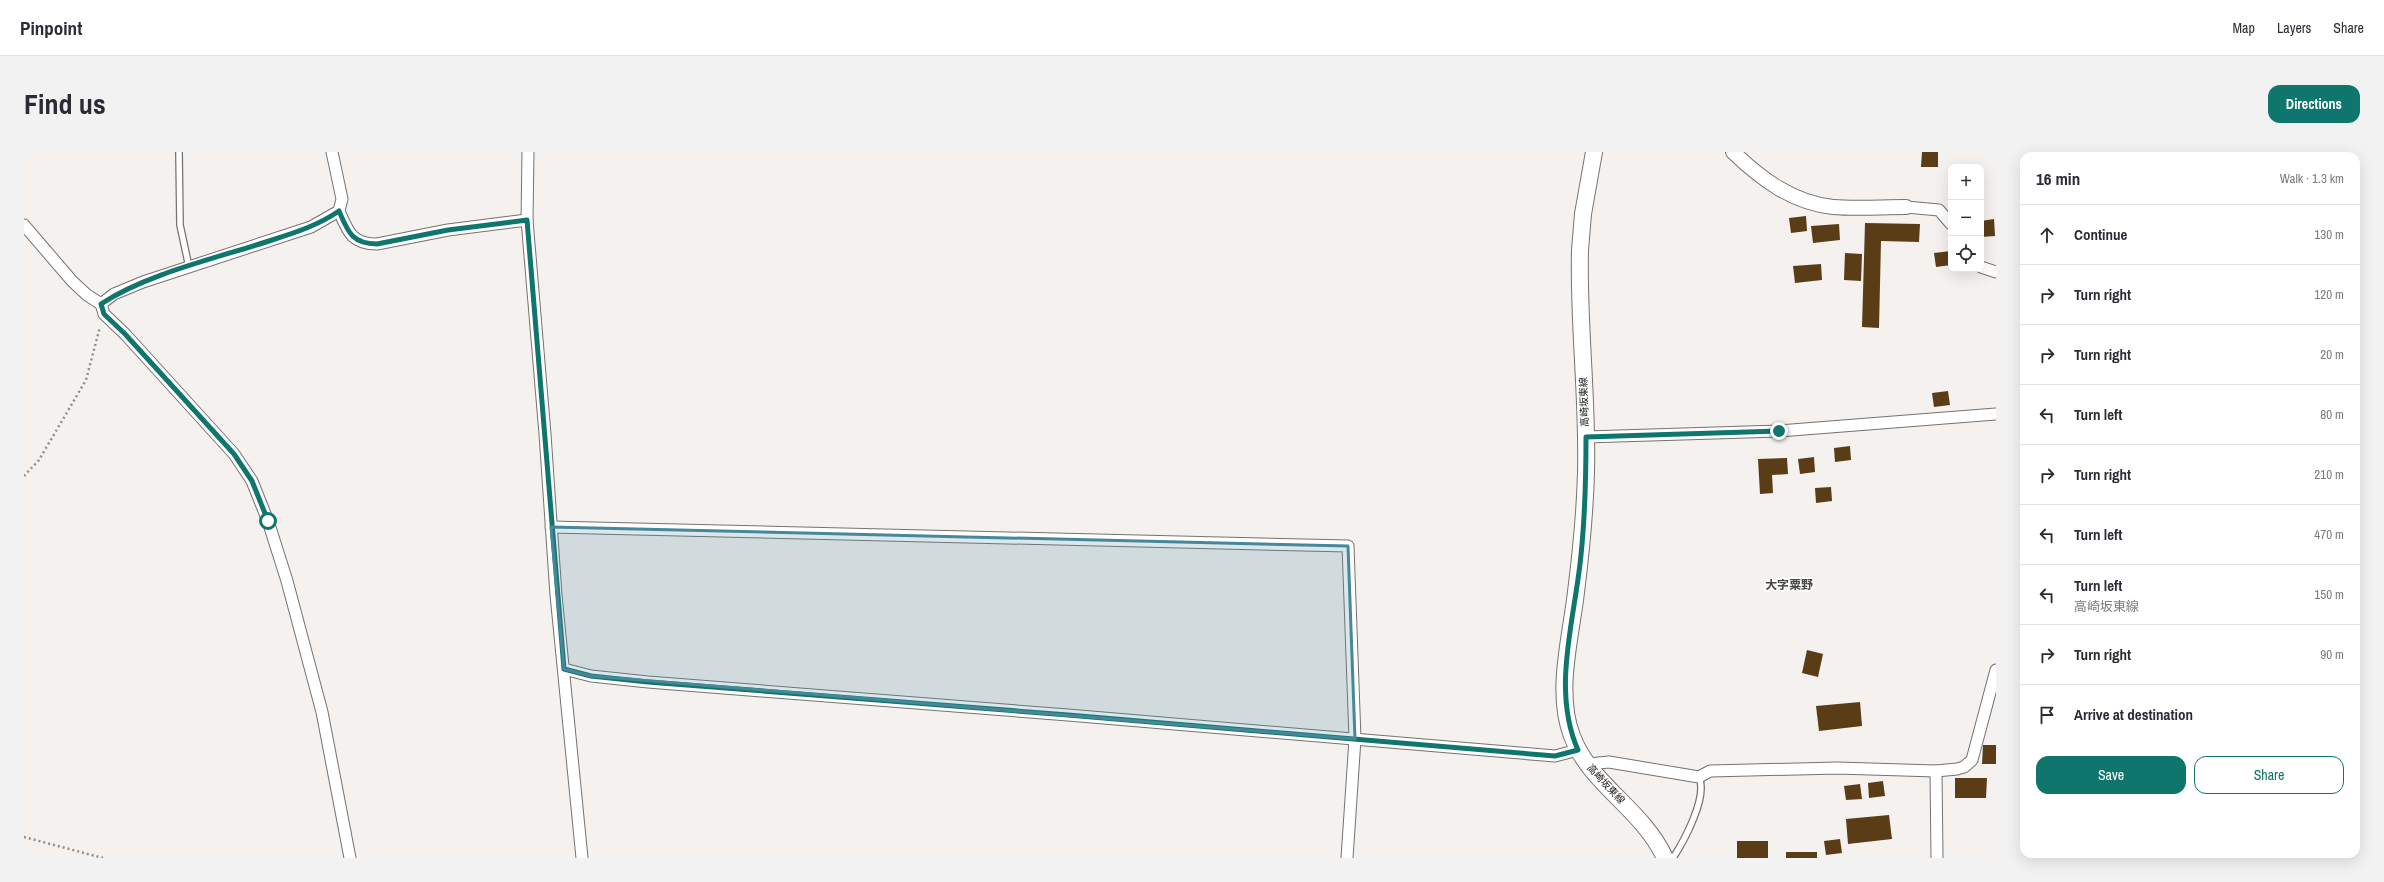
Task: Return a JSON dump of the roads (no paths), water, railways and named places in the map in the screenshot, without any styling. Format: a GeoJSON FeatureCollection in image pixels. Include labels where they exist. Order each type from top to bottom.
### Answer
{"type":"FeatureCollection","features":[{"type":"Feature","properties":{"kind":"main road","name":"高崎坂東線"},"geometry":{"type":"LineString","coordinates":[[1594,152],[1583,214],[1579,262],[1586,472],[1581,556],[1565,687],[1567,719],[1578,750],[1588,764],[1647,827],[1664,858]]}},
{"type":"Feature","properties":{"kind":"street"},"geometry":{"type":"LineString","coordinates":[[332,152],[342,199],[339,211],[353,237],[366,244],[377,244],[490,223],[527,220]]}},
{"type":"Feature","properties":{"kind":"street"},"geometry":{"type":"LineString","coordinates":[[528,152],[527,220],[545,434],[551,527],[582,858]]}},
{"type":"Feature","properties":{"kind":"street"},"geometry":{"type":"LineString","coordinates":[[1733,152],[1750,169],[1774,186],[1799,199],[1833,207],[1906,207],[1939,210],[1948,220]]}},
{"type":"Feature","properties":{"kind":"street"},"geometry":{"type":"LineString","coordinates":[[102,309],[114,294],[143,282],[311,227],[339,211]]}},
{"type":"Feature","properties":{"kind":"street"},"geometry":{"type":"LineString","coordinates":[[24,225],[72,281],[102,309],[234,454],[252,481],[268,521],[287,581],[320,704],[350,858]]}},
{"type":"Feature","properties":{"kind":"street"},"geometry":{"type":"LineString","coordinates":[[1984,268],[1996,272]]}},
{"type":"Feature","properties":{"kind":"street"},"geometry":{"type":"LineString","coordinates":[[1586,437],[1779,431],[1996,414]]}},
{"type":"Feature","properties":{"kind":"street"},"geometry":{"type":"LineString","coordinates":[[551,527],[1348,546],[1355,739],[1347,858]]}},
{"type":"Feature","properties":{"kind":"street"},"geometry":{"type":"LineString","coordinates":[[564,669],[591,676],[648,682],[1555,756],[1578,750]]}},
{"type":"Feature","properties":{"kind":"street"},"geometry":{"type":"LineString","coordinates":[[1588,764],[1609,762],[1699,778],[1710,771],[1837,768],[1936,771],[1957,769],[1964,767],[1972,760],[1996,670]]}},
{"type":"Feature","properties":{"kind":"street"},"geometry":{"type":"LineString","coordinates":[[1936,771],[1937,858]]}},
{"type":"Feature","properties":{"kind":"lane"},"geometry":{"type":"LineString","coordinates":[[179,152],[180,225],[189,267]]}},
{"type":"Feature","properties":{"kind":"lane"},"geometry":{"type":"LineString","coordinates":[[1673,858],[1688,833],[1701,790],[1699,778]]}},
{"type":"Feature","properties":{"kind":"district","name":"大字粟野"},"geometry":{"type":"Point","coordinates":[1789,585]}}]}
